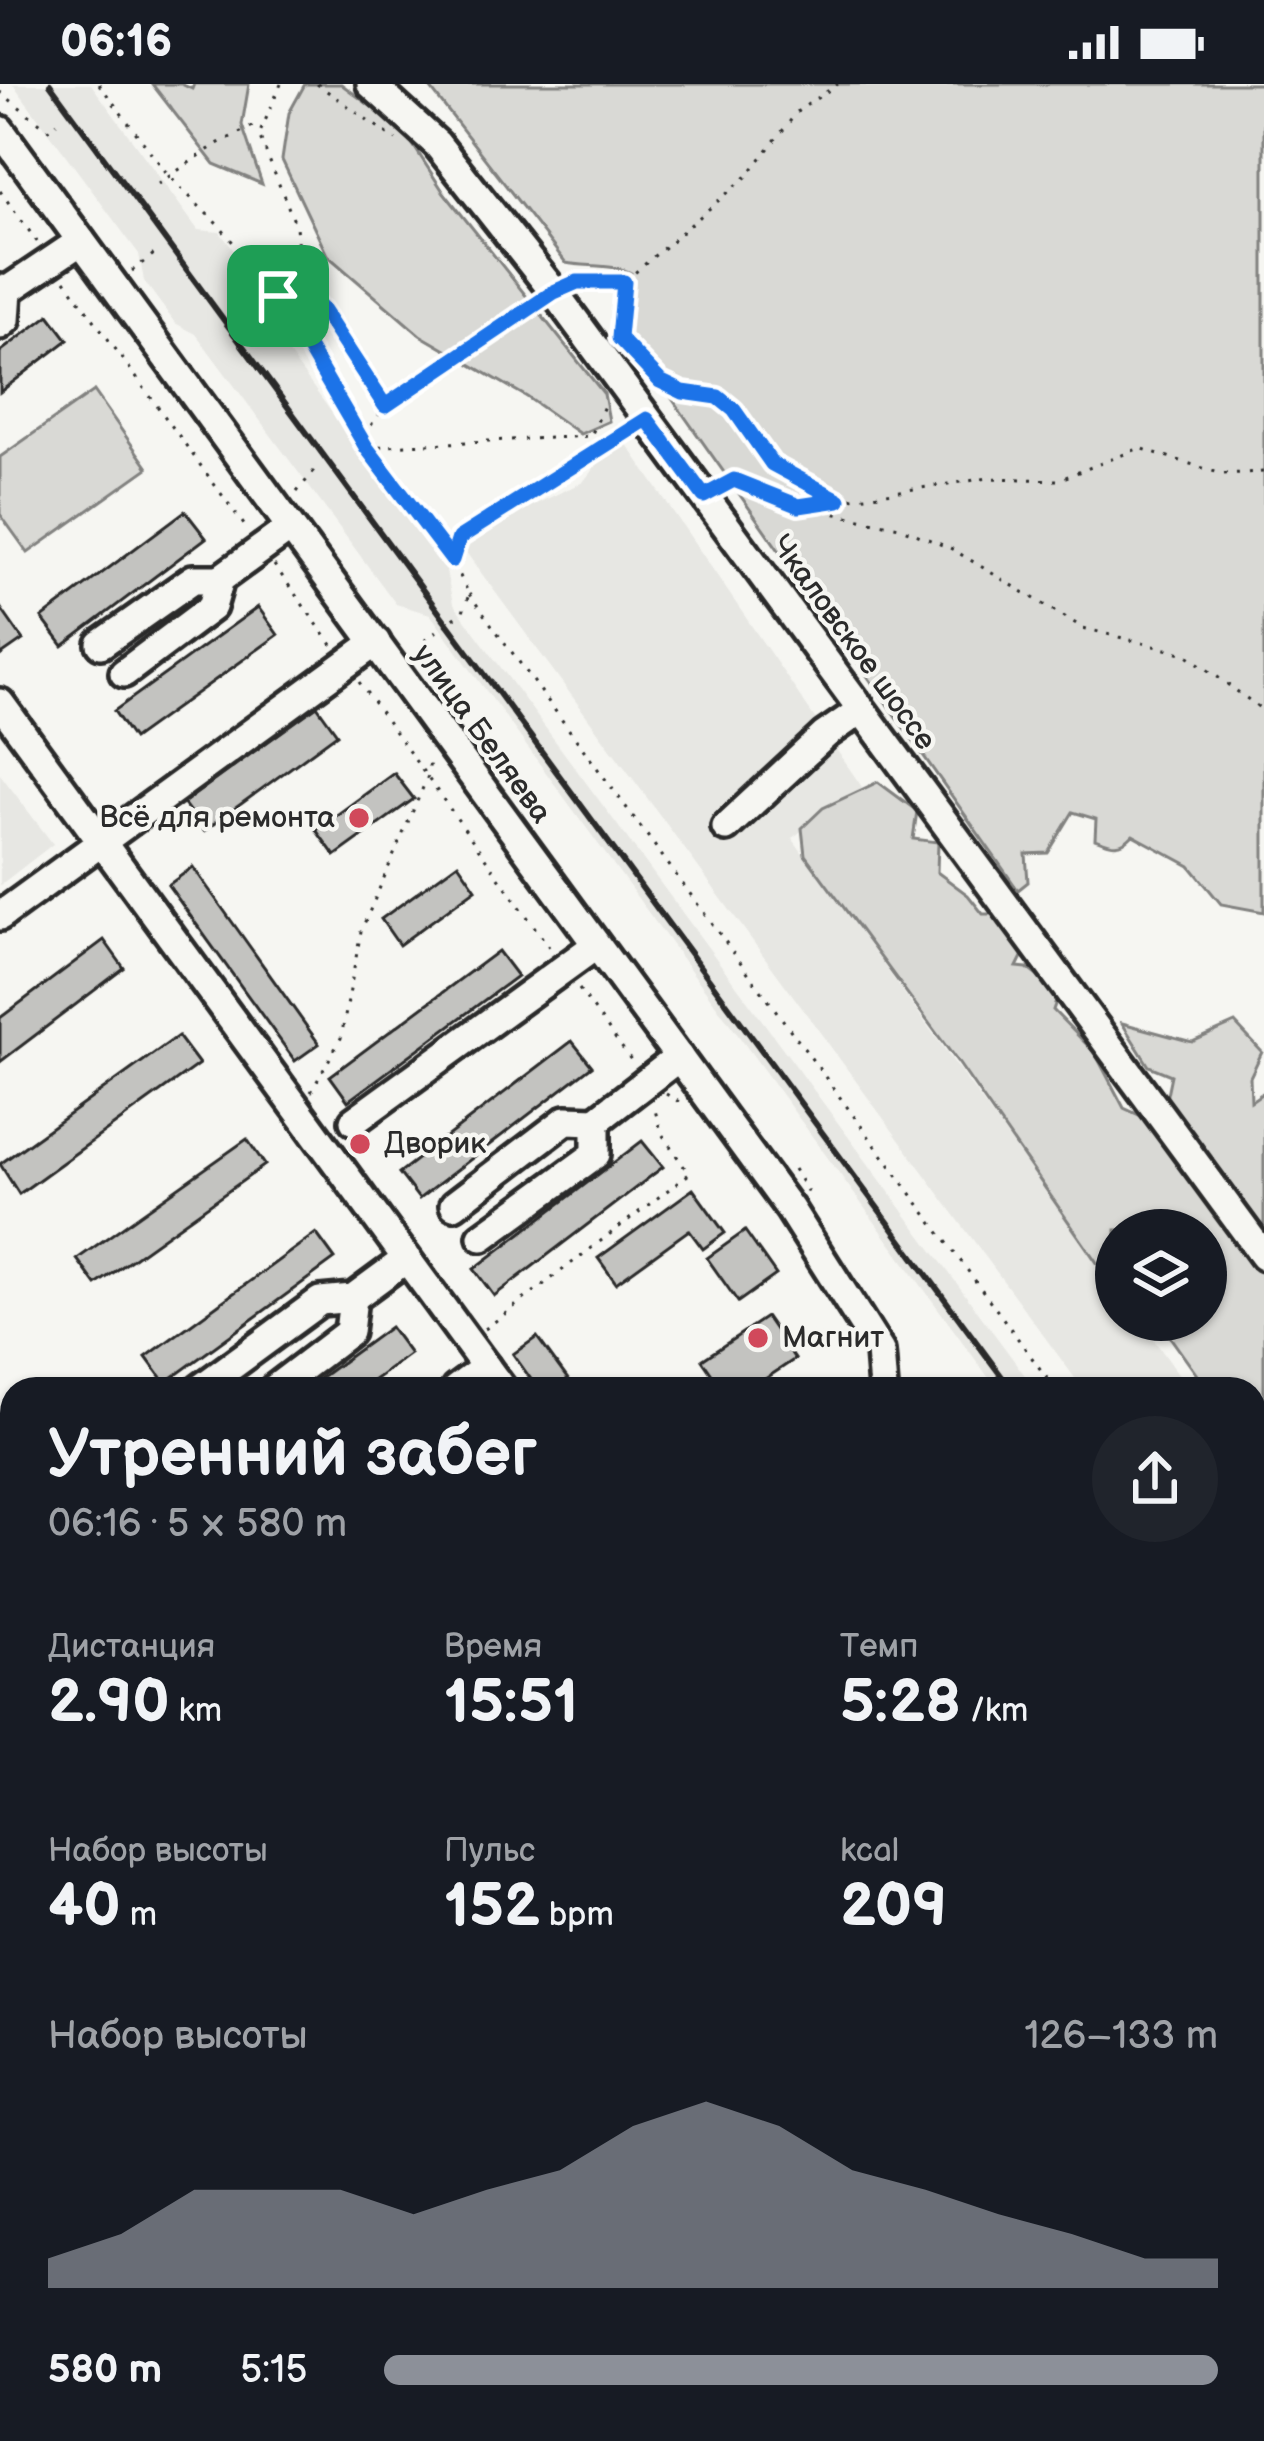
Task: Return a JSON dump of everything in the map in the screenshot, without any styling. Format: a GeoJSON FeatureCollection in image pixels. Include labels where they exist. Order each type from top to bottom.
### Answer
{"type":"FeatureCollection","features":[{"type":"Feature","properties":{"kind":"street","name":"Чкаловское шоссе"},"geometry":{"type":"LineString","coordinates":[[371,84],[437,145],[554,292],[1264,1256]]}},
{"type":"Feature","properties":{"kind":"street"},"geometry":{"type":"LineString","coordinates":[[395,84],[437,145]]}},
{"type":"Feature","properties":{"kind":"street","name":"улица Беляева"},"geometry":{"type":"LineString","coordinates":[[0,130],[848,1294],[880,1351],[879,1377]]}},
{"type":"Feature","properties":{"kind":"street"},"geometry":{"type":"LineString","coordinates":[[0,325],[6,320],[4,289],[81,242]]}},
{"type":"Feature","properties":{"kind":"street"},"geometry":{"type":"LineString","coordinates":[[101,644],[193,579],[220,579],[290,528]]}},
{"type":"Feature","properties":{"kind":"street"},"geometry":{"type":"LineString","coordinates":[[124,673],[212,607],[220,579]]}},
{"type":"Feature","properties":{"kind":"street"},"geometry":{"type":"LineString","coordinates":[[0,916],[376,642]]}},
{"type":"Feature","properties":{"kind":"street"},"geometry":{"type":"LineString","coordinates":[[0,703],[493,1377]]}},
{"type":"Feature","properties":{"kind":"street"},"geometry":{"type":"LineString","coordinates":[[726,827],[825,735],[861,710]]}},
{"type":"Feature","properties":{"kind":"street"},"geometry":{"type":"LineString","coordinates":[[354,1121],[595,946]]}},
{"type":"Feature","properties":{"kind":"street"},"geometry":{"type":"LineString","coordinates":[[454,1205],[566,1120],[596,1121],[679,1057]]}},
{"type":"Feature","properties":{"kind":"street"},"geometry":{"type":"LineString","coordinates":[[482,1237],[596,1154],[596,1121]]}},
{"type":"Feature","properties":{"kind":"street"},"geometry":{"type":"LineString","coordinates":[[216,1377],[320,1301],[353,1298],[406,1259]]}},
{"type":"Feature","properties":{"kind":"street"},"geometry":{"type":"LineString","coordinates":[[290,1377],[349,1332],[353,1298]]}},
{"type":"Feature","properties":{"kind":"path"},"geometry":{"type":"LineString","coordinates":[[99,84],[169,176],[278,296],[366,447],[452,560],[469,594],[1046,1377]]}},
{"type":"Feature","properties":{"kind":"path"},"geometry":{"type":"LineString","coordinates":[[158,184],[261,122],[281,84]]}},
{"type":"Feature","properties":{"kind":"path"},"geometry":{"type":"LineString","coordinates":[[363,436],[385,406],[554,292],[577,282],[624,282],[746,177],[798,111],[838,84]]}},
{"type":"Feature","properties":{"kind":"path"},"geometry":{"type":"LineString","coordinates":[[0,92],[49,130],[57,123]]}},
{"type":"Feature","properties":{"kind":"path"},"geometry":{"type":"LineString","coordinates":[[261,122],[263,149],[296,226],[300,276],[385,406]]}},
{"type":"Feature","properties":{"kind":"path"},"geometry":{"type":"LineString","coordinates":[[0,191],[647,1082],[662,1134],[689,1174],[468,1342]]}},
{"type":"Feature","properties":{"kind":"path"},"geometry":{"type":"LineString","coordinates":[[143,263],[154,254]]}},
{"type":"Feature","properties":{"kind":"path"},"geometry":{"type":"LineString","coordinates":[[357,453],[366,447],[591,436],[616,376],[624,282]]}},
{"type":"Feature","properties":{"kind":"path"},"geometry":{"type":"LineString","coordinates":[[278,296],[321,308]]}},
{"type":"Feature","properties":{"kind":"path"},"geometry":{"type":"LineString","coordinates":[[619,338],[660,381],[683,392],[718,397],[734,410],[772,464],[839,500]]}},
{"type":"Feature","properties":{"kind":"path"},"geometry":{"type":"LineString","coordinates":[[452,560],[459,538],[647,419]]}},
{"type":"Feature","properties":{"kind":"path"},"geometry":{"type":"LineString","coordinates":[[799,506],[989,478],[1058,480],[1140,448],[1222,474],[1264,472]]}},
{"type":"Feature","properties":{"kind":"path"},"geometry":{"type":"LineString","coordinates":[[305,478],[314,470]]}},
{"type":"Feature","properties":{"kind":"path"},"geometry":{"type":"LineString","coordinates":[[704,496],[734,480],[799,506],[899,527],[952,549],[1083,628],[1186,654],[1264,710]]}},
{"type":"Feature","properties":{"kind":"path"},"geometry":{"type":"LineString","coordinates":[[299,1114],[341,1038],[361,931],[428,776],[434,724],[430,671],[422,643],[464,612],[469,594]]}},
{"type":"Feature","properties":{"kind":"path"},"geometry":{"type":"LineString","coordinates":[[647,1082],[689,1108]]}},
{"type":"Feature","properties":{"kind":"shaded area"},"geometry":{"type":"Polygon","coordinates":[[[13,84],[91,84],[198,230],[220,232],[265,292],[277,338],[445,567],[453,603],[1026,1377],[988,1377],[430,614],[396,604],[196,334],[175,323],[144,281],[139,254],[13,84]]]}},
{"type":"Feature","properties":{"kind":"shaded area"},"geometry":{"type":"Polygon","coordinates":[[[152,84],[192,89],[194,84],[249,84],[242,125],[262,184],[214,164],[152,84]]]}},
{"type":"Feature","properties":{"kind":"shaded area"},"geometry":{"type":"Polygon","coordinates":[[[305,84],[341,84],[404,131],[443,191],[604,394],[609,421],[580,434],[420,335],[327,255],[282,160],[289,113],[305,84]]]}},
{"type":"Feature","properties":{"kind":"shaded area"},"geometry":{"type":"Polygon","coordinates":[[[427,84],[1264,84],[1264,912],[1221,904],[1190,866],[1133,835],[1116,845],[1095,839],[1096,819],[1073,812],[1048,853],[1026,854],[1028,882],[1018,890],[628,336],[621,311],[631,273],[566,263],[427,84]]]}},
{"type":"Feature","properties":{"kind":"shaded area"},"geometry":{"type":"Polygon","coordinates":[[[94,391],[148,468],[28,553],[0,514],[0,457],[94,391]]]}},
{"type":"Feature","properties":{"kind":"shaded area"},"geometry":{"type":"Polygon","coordinates":[[[626,443],[862,787],[792,838],[1095,1258],[1095,1341],[1155,1341],[1180,1377],[1074,1377],[465,551],[464,539],[496,515],[508,517],[583,482],[598,463],[626,443]]]}},
{"type":"Feature","properties":{"kind":"shaded area"},"geometry":{"type":"Polygon","coordinates":[[[0,774],[53,844],[0,885],[0,774]]]}},
{"type":"Feature","properties":{"kind":"shaded area"},"geometry":{"type":"Polygon","coordinates":[[[878,782],[917,811],[913,839],[938,842],[937,872],[968,895],[983,914],[1001,914],[1026,949],[1017,967],[1027,968],[1059,993],[1053,1010],[1095,1053],[1124,1108],[1154,1122],[1218,1209],[1095,1209],[1095,1260],[805,855],[802,828],[823,808],[878,782]]]}},
{"type":"Feature","properties":{"kind":"shaded area"},"geometry":{"type":"Polygon","coordinates":[[[1122,1023],[1192,1042],[1235,1023],[1262,1052],[1250,1077],[1251,1101],[1264,1092],[1264,1229],[1166,1099],[1171,1075],[1149,1066],[1122,1023]]]}},
{"type":"Feature","properties":{"kind":"shaded area"},"geometry":{"type":"Polygon","coordinates":[[[1227,1221],[1264,1271],[1264,1377],[1198,1377],[1173,1341],[1227,1341],[1227,1221]]]}},
{"type":"Feature","properties":{"kind":"building"},"geometry":{"type":"Polygon","coordinates":[[[49,315],[68,340],[0,392],[0,352],[49,315]]]}},
{"type":"Feature","properties":{"kind":"building"},"geometry":{"type":"Polygon","coordinates":[[[185,511],[206,538],[63,646],[42,618],[185,511]]]}},
{"type":"Feature","properties":{"kind":"building"},"geometry":{"type":"Polygon","coordinates":[[[0,607],[23,640],[0,656],[0,607]]]}},
{"type":"Feature","properties":{"kind":"building"},"geometry":{"type":"Polygon","coordinates":[[[258,607],[278,635],[133,739],[114,711],[258,607]]]}},
{"type":"Feature","properties":{"kind":"building"},"geometry":{"type":"Polygon","coordinates":[[[317,706],[337,734],[204,831],[183,803],[317,706]]]}},
{"type":"Feature","properties":{"kind":"building"},"geometry":{"type":"Polygon","coordinates":[[[394,773],[414,799],[335,856],[316,830],[394,773]]]}},
{"type":"Feature","properties":{"kind":"building"},"geometry":{"type":"Polygon","coordinates":[[[458,863],[476,889],[399,945],[381,919],[458,863]]]}},
{"type":"Feature","properties":{"kind":"building"},"geometry":{"type":"Polygon","coordinates":[[[193,867],[319,1044],[295,1061],[168,885],[193,867]]]}},
{"type":"Feature","properties":{"kind":"building"},"geometry":{"type":"Polygon","coordinates":[[[104,940],[124,968],[0,1062],[0,1018],[104,940]]]}},
{"type":"Feature","properties":{"kind":"building"},"geometry":{"type":"Polygon","coordinates":[[[498,951],[517,976],[348,1101],[330,1076],[498,951]]]}},
{"type":"Feature","properties":{"kind":"building"},"geometry":{"type":"Polygon","coordinates":[[[178,1036],[199,1064],[19,1194],[0,1164],[178,1036]]]}},
{"type":"Feature","properties":{"kind":"building"},"geometry":{"type":"Polygon","coordinates":[[[572,1041],[592,1066],[419,1199],[399,1173],[572,1041]]]}},
{"type":"Feature","properties":{"kind":"building"},"geometry":{"type":"Polygon","coordinates":[[[247,1139],[265,1165],[96,1285],[77,1259],[247,1139]]]}},
{"type":"Feature","properties":{"kind":"building"},"geometry":{"type":"Polygon","coordinates":[[[642,1141],[663,1167],[494,1296],[474,1269],[642,1141]]]}},
{"type":"Feature","properties":{"kind":"building"},"geometry":{"type":"Polygon","coordinates":[[[693,1189],[725,1233],[703,1249],[689,1230],[616,1283],[598,1258],[693,1189]]]}},
{"type":"Feature","properties":{"kind":"building"},"geometry":{"type":"Polygon","coordinates":[[[745,1231],[776,1275],[738,1302],[707,1258],[745,1231]]]}},
{"type":"Feature","properties":{"kind":"building"},"geometry":{"type":"Polygon","coordinates":[[[316,1233],[335,1259],[173,1377],[161,1377],[146,1357],[316,1233]]]}},
{"type":"Feature","properties":{"kind":"building","name":"Магнит"},"geometry":{"type":"Polygon","coordinates":[[[766,1317],[795,1359],[768,1377],[714,1377],[702,1360],[766,1317]]]}},
{"type":"Feature","properties":{"kind":"building"},"geometry":{"type":"Polygon","coordinates":[[[390,1327],[410,1354],[378,1377],[321,1377],[390,1327]]]}},
{"type":"Feature","properties":{"kind":"building"},"geometry":{"type":"Polygon","coordinates":[[[537,1337],[566,1377],[529,1377],[513,1354],[537,1337]]]}},
{"type":"Feature","properties":{"kind":"railway"},"geometry":{"type":"LineString","coordinates":[[50,84],[1002,1377]]}},
{"type":"Feature","properties":{"kind":"place","name":"Всё для ремонта"},"geometry":{"type":"Point","coordinates":[359,818]}},
{"type":"Feature","properties":{"kind":"place","name":"Дворик"},"geometry":{"type":"Point","coordinates":[360,1144]}},
{"type":"Feature","properties":{"kind":"place","name":"Магнит"},"geometry":{"type":"Point","coordinates":[758,1338]}},
{"type":"Feature","properties":{"kind":"route"},"geometry":{"type":"LineString","coordinates":[[577,282],[624,282],[619,338],[639,363],[683,392],[718,397],[734,410],[772,464],[839,500],[799,506],[734,480],[704,496],[647,419],[459,538],[452,560],[366,447],[278,296],[321,308],[385,406],[554,292],[577,282]]}}]}
